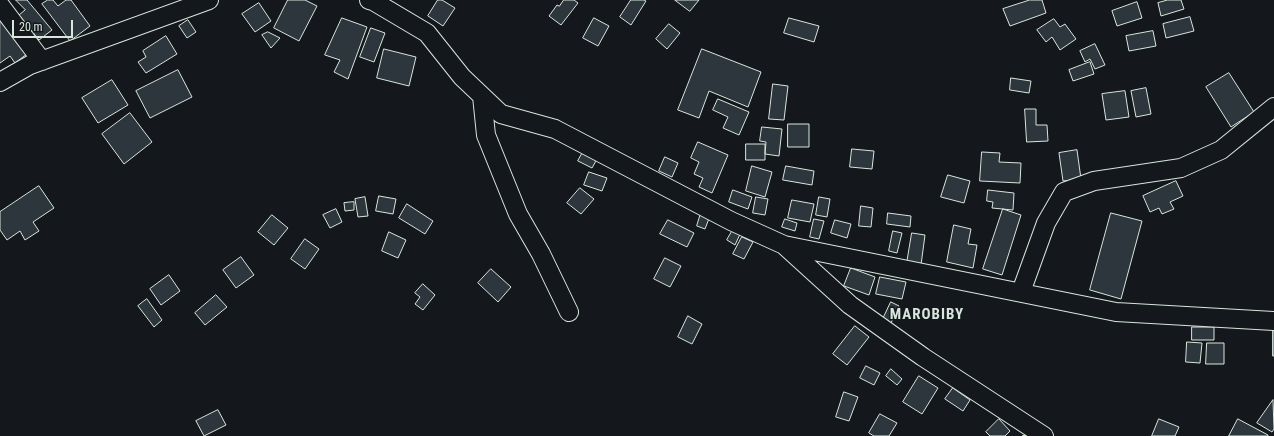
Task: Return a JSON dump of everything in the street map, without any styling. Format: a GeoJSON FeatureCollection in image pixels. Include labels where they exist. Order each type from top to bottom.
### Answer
{"type":"FeatureCollection","features":[{"type":"Feature","properties":{"kind":"street"},"geometry":{"type":"LineString","coordinates":[[0,82],[42,61],[209,0]]}},
{"type":"Feature","properties":{"kind":"street"},"geometry":{"type":"LineString","coordinates":[[369,0],[427,33],[462,77],[501,114],[555,129],[731,221],[784,245],[1116,312],[1274,321]]}},
{"type":"Feature","properties":{"kind":"street"},"geometry":{"type":"LineString","coordinates":[[0,5],[42,61]]}},
{"type":"Feature","properties":{"kind":"street"},"geometry":{"type":"LineString","coordinates":[[482,96],[486,135],[518,214],[541,254],[569,312]]}},
{"type":"Feature","properties":{"kind":"street"},"geometry":{"type":"LineString","coordinates":[[1021,292],[1046,223],[1064,192],[1094,181],[1181,168],[1220,150],[1274,107]]}},
{"type":"Feature","properties":{"kind":"street"},"geometry":{"type":"LineString","coordinates":[[784,245],[850,305],[923,357],[1044,436]]}},
{"type":"Feature","properties":{"kind":"building"},"geometry":{"type":"Polygon","coordinates":[[[16,0],[27,0],[52,30],[39,40],[19,15],[25,10],[16,0]]]}},
{"type":"Feature","properties":{"kind":"building"},"geometry":{"type":"Polygon","coordinates":[[[48,0],[53,0],[58,6],[66,0],[71,0],[90,26],[70,41],[42,4],[48,0]]]}},
{"type":"Feature","properties":{"kind":"building"},"geometry":{"type":"Polygon","coordinates":[[[288,0],[305,0],[317,6],[299,41],[274,28],[288,0]]]}},
{"type":"Feature","properties":{"kind":"building"},"geometry":{"type":"Polygon","coordinates":[[[438,0],[442,0],[455,8],[443,26],[428,16],[438,0]]]}},
{"type":"Feature","properties":{"kind":"building"},"geometry":{"type":"Polygon","coordinates":[[[564,0],[574,0],[578,3],[561,25],[549,16],[557,5],[559,6],[564,0]]]}},
{"type":"Feature","properties":{"kind":"building"},"geometry":{"type":"Polygon","coordinates":[[[631,0],[646,1],[631,25],[620,17],[631,0]]]}},
{"type":"Feature","properties":{"kind":"building"},"geometry":{"type":"Polygon","coordinates":[[[675,0],[699,0],[690,11],[675,0]]]}},
{"type":"Feature","properties":{"kind":"building"},"geometry":{"type":"Polygon","coordinates":[[[1030,0],[1042,0],[1046,13],[1010,26],[1003,9],[1030,0]]]}},
{"type":"Feature","properties":{"kind":"building"},"geometry":{"type":"Polygon","coordinates":[[[1168,0],[1181,0],[1184,9],[1161,16],[1158,3],[1168,0]]]}},
{"type":"Feature","properties":{"kind":"building"},"geometry":{"type":"Polygon","coordinates":[[[1137,2],[1142,18],[1117,26],[1112,11],[1137,2]]]}},
{"type":"Feature","properties":{"kind":"building"},"geometry":{"type":"Polygon","coordinates":[[[259,3],[271,21],[255,32],[242,14],[259,3]]]}},
{"type":"Feature","properties":{"kind":"building"},"geometry":{"type":"Polygon","coordinates":[[[1190,17],[1194,31],[1166,38],[1163,24],[1190,17]]]}},
{"type":"Feature","properties":{"kind":"building"},"geometry":{"type":"Polygon","coordinates":[[[342,18],[367,27],[348,79],[334,72],[340,60],[325,55],[342,18]]]}},
{"type":"Feature","properties":{"kind":"building"},"geometry":{"type":"Polygon","coordinates":[[[594,18],[609,26],[598,46],[583,38],[594,18]]]}},
{"type":"Feature","properties":{"kind":"building"},"geometry":{"type":"Polygon","coordinates":[[[789,18],[819,26],[814,42],[784,33],[789,18]]]}},
{"type":"Feature","properties":{"kind":"building"},"geometry":{"type":"Polygon","coordinates":[[[1054,19],[1060,27],[1065,24],[1076,39],[1060,50],[1052,37],[1046,42],[1037,30],[1054,19]]]}},
{"type":"Feature","properties":{"kind":"building"},"geometry":{"type":"Polygon","coordinates":[[[0,20],[27,54],[15,63],[10,56],[0,63],[0,20]]]}},
{"type":"Feature","properties":{"kind":"building"},"geometry":{"type":"Polygon","coordinates":[[[188,20],[196,32],[187,38],[179,26],[188,20]]]}},
{"type":"Feature","properties":{"kind":"building"},"geometry":{"type":"Polygon","coordinates":[[[669,24],[680,33],[667,49],[656,39],[669,24]]]}},
{"type":"Feature","properties":{"kind":"building"},"geometry":{"type":"Polygon","coordinates":[[[371,28],[385,33],[374,62],[360,57],[371,28]]]}},
{"type":"Feature","properties":{"kind":"building"},"geometry":{"type":"Polygon","coordinates":[[[1153,31],[1156,46],[1129,51],[1126,36],[1153,31]]]}},
{"type":"Feature","properties":{"kind":"building"},"geometry":{"type":"Polygon","coordinates":[[[268,32],[280,38],[271,48],[262,35],[268,32]]]}},
{"type":"Feature","properties":{"kind":"building"},"geometry":{"type":"Polygon","coordinates":[[[166,36],[177,54],[146,73],[138,62],[146,57],[143,51],[166,36]]]}},
{"type":"Feature","properties":{"kind":"building"},"geometry":{"type":"Polygon","coordinates":[[[1095,44],[1105,65],[1095,69],[1090,59],[1085,62],[1080,51],[1095,44]]]}},
{"type":"Feature","properties":{"kind":"building"},"geometry":{"type":"Polygon","coordinates":[[[384,49],[416,57],[409,86],[377,78],[384,49]]]}},
{"type":"Feature","properties":{"kind":"building"},"geometry":{"type":"Polygon","coordinates":[[[702,49],[761,72],[748,107],[709,91],[699,118],[678,110],[702,49]]]}},
{"type":"Feature","properties":{"kind":"building"},"geometry":{"type":"Polygon","coordinates":[[[1090,62],[1094,74],[1073,81],[1069,70],[1090,62]]]}},
{"type":"Feature","properties":{"kind":"building"},"geometry":{"type":"Polygon","coordinates":[[[178,70],[192,97],[150,118],[136,91],[178,70]]]}},
{"type":"Feature","properties":{"kind":"building"},"geometry":{"type":"Polygon","coordinates":[[[1229,73],[1254,112],[1231,127],[1206,87],[1229,73]]]}},
{"type":"Feature","properties":{"kind":"building"},"geometry":{"type":"Polygon","coordinates":[[[1011,78],[1031,81],[1029,93],[1010,90],[1011,78]]]}},
{"type":"Feature","properties":{"kind":"building"},"geometry":{"type":"Polygon","coordinates":[[[112,80],[128,105],[98,123],[82,98],[112,80]]]}},
{"type":"Feature","properties":{"kind":"building"},"geometry":{"type":"Polygon","coordinates":[[[773,84],[788,86],[784,120],[769,119],[773,84]]]}},
{"type":"Feature","properties":{"kind":"building"},"geometry":{"type":"Polygon","coordinates":[[[1146,88],[1151,114],[1136,117],[1131,91],[1146,88]]]}},
{"type":"Feature","properties":{"kind":"building"},"geometry":{"type":"Polygon","coordinates":[[[1125,91],[1129,117],[1106,120],[1102,94],[1125,91]]]}},
{"type":"Feature","properties":{"kind":"building"},"geometry":{"type":"Polygon","coordinates":[[[718,99],[749,112],[739,135],[723,128],[728,117],[713,110],[718,99]]]}},
{"type":"Feature","properties":{"kind":"building"},"geometry":{"type":"Polygon","coordinates":[[[1025,109],[1036,109],[1036,125],[1047,125],[1048,141],[1027,142],[1025,109]]]}},
{"type":"Feature","properties":{"kind":"building"},"geometry":{"type":"Polygon","coordinates":[[[130,113],[152,142],[124,164],[102,134],[130,113]]]}},
{"type":"Feature","properties":{"kind":"building"},"geometry":{"type":"Polygon","coordinates":[[[788,124],[809,124],[809,147],[788,147],[788,124]]]}},
{"type":"Feature","properties":{"kind":"building"},"geometry":{"type":"Polygon","coordinates":[[[762,127],[782,129],[779,156],[765,154],[766,142],[760,141],[762,127]]]}},
{"type":"Feature","properties":{"kind":"building"},"geometry":{"type":"Polygon","coordinates":[[[698,142],[728,155],[712,193],[699,187],[703,178],[694,174],[699,162],[691,158],[698,142]]]}},
{"type":"Feature","properties":{"kind":"building"},"geometry":{"type":"Polygon","coordinates":[[[746,144],[765,144],[765,160],[746,160],[746,144]]]}},
{"type":"Feature","properties":{"kind":"building"},"geometry":{"type":"Polygon","coordinates":[[[852,149],[874,151],[872,169],[850,167],[852,149]]]}},
{"type":"Feature","properties":{"kind":"building"},"geometry":{"type":"Polygon","coordinates":[[[1077,150],[1081,179],[1063,181],[1059,153],[1077,150]]]}},
{"type":"Feature","properties":{"kind":"building"},"geometry":{"type":"Polygon","coordinates":[[[583,152],[597,159],[592,168],[578,161],[583,152]]]}},
{"type":"Feature","properties":{"kind":"building"},"geometry":{"type":"Polygon","coordinates":[[[982,152],[1000,153],[999,162],[1021,163],[1020,183],[980,181],[982,152]]]}},
{"type":"Feature","properties":{"kind":"building"},"geometry":{"type":"Polygon","coordinates":[[[665,157],[678,163],[672,177],[659,171],[665,157]]]}},
{"type":"Feature","properties":{"kind":"building"},"geometry":{"type":"Polygon","coordinates":[[[752,166],[772,172],[765,197],[746,191],[752,166]]]}},
{"type":"Feature","properties":{"kind":"building"},"geometry":{"type":"Polygon","coordinates":[[[786,166],[814,171],[812,185],[783,180],[786,166]]]}},
{"type":"Feature","properties":{"kind":"building"},"geometry":{"type":"Polygon","coordinates":[[[589,172],[607,178],[602,191],[584,185],[589,172]]]}},
{"type":"Feature","properties":{"kind":"building"},"geometry":{"type":"Polygon","coordinates":[[[948,175],[970,181],[964,203],[941,197],[948,175]]]}},
{"type":"Feature","properties":{"kind":"building"},"geometry":{"type":"Polygon","coordinates":[[[1176,181],[1183,196],[1170,202],[1174,209],[1162,214],[1159,208],[1150,212],[1143,196],[1176,181]]]}},
{"type":"Feature","properties":{"kind":"building"},"geometry":{"type":"Polygon","coordinates":[[[39,186],[54,208],[33,222],[39,231],[25,240],[20,231],[7,240],[0,230],[0,212],[39,186]]]}},
{"type":"Feature","properties":{"kind":"building"},"geometry":{"type":"Polygon","coordinates":[[[580,188],[594,199],[581,214],[567,203],[580,188]]]}},
{"type":"Feature","properties":{"kind":"building"},"geometry":{"type":"Polygon","coordinates":[[[733,190],[752,197],[748,209],[729,202],[733,190]]]}},
{"type":"Feature","properties":{"kind":"building"},"geometry":{"type":"Polygon","coordinates":[[[988,190],[1014,193],[1013,210],[992,208],[993,202],[987,201],[988,190]]]}},
{"type":"Feature","properties":{"kind":"building"},"geometry":{"type":"Polygon","coordinates":[[[379,196],[396,199],[393,214],[376,211],[379,196]]]}},
{"type":"Feature","properties":{"kind":"building"},"geometry":{"type":"Polygon","coordinates":[[[365,197],[368,216],[358,217],[355,199],[365,197]]]}},
{"type":"Feature","properties":{"kind":"building"},"geometry":{"type":"Polygon","coordinates":[[[756,197],[768,199],[765,215],[753,213],[756,197]]]}},
{"type":"Feature","properties":{"kind":"building"},"geometry":{"type":"Polygon","coordinates":[[[819,197],[830,199],[827,217],[816,215],[819,197]]]}},
{"type":"Feature","properties":{"kind":"building"},"geometry":{"type":"Polygon","coordinates":[[[792,200],[814,204],[810,222],[788,218],[792,200]]]}},
{"type":"Feature","properties":{"kind":"building"},"geometry":{"type":"Polygon","coordinates":[[[354,202],[354,210],[345,211],[344,203],[354,202]]]}},
{"type":"Feature","properties":{"kind":"building"},"geometry":{"type":"Polygon","coordinates":[[[407,204],[433,221],[425,234],[399,218],[407,204]]]}},
{"type":"Feature","properties":{"kind":"building"},"geometry":{"type":"Polygon","coordinates":[[[861,206],[873,208],[871,227],[859,226],[861,206]]]}},
{"type":"Feature","properties":{"kind":"building"},"geometry":{"type":"Polygon","coordinates":[[[336,209],[342,222],[330,228],[323,215],[336,209]]]}},
{"type":"Feature","properties":{"kind":"building"},"geometry":{"type":"Polygon","coordinates":[[[1003,209],[1021,215],[1002,275],[983,269],[1003,209]]]}},
{"type":"Feature","properties":{"kind":"building"},"geometry":{"type":"Polygon","coordinates":[[[701,213],[710,216],[705,229],[697,226],[701,213]]]}},
{"type":"Feature","properties":{"kind":"building"},"geometry":{"type":"Polygon","coordinates":[[[888,213],[911,216],[910,227],[887,224],[888,213]]]}},
{"type":"Feature","properties":{"kind":"building"},"geometry":{"type":"Polygon","coordinates":[[[1111,213],[1142,221],[1121,299],[1090,290],[1111,213]]]}},
{"type":"Feature","properties":{"kind":"building"},"geometry":{"type":"Polygon","coordinates":[[[272,215],[288,228],[274,245],[258,232],[272,215]]]}},
{"type":"Feature","properties":{"kind":"building"},"geometry":{"type":"Polygon","coordinates":[[[785,219],[797,223],[795,231],[782,227],[785,219]]]}},
{"type":"Feature","properties":{"kind":"building"},"geometry":{"type":"Polygon","coordinates":[[[814,219],[824,221],[819,239],[810,237],[814,219]]]}},
{"type":"Feature","properties":{"kind":"building"},"geometry":{"type":"Polygon","coordinates":[[[668,220],[694,233],[687,247],[660,234],[668,220]]]}},
{"type":"Feature","properties":{"kind":"building"},"geometry":{"type":"Polygon","coordinates":[[[835,220],[851,224],[847,238],[831,233],[835,220]]]}},
{"type":"Feature","properties":{"kind":"building"},"geometry":{"type":"Polygon","coordinates":[[[954,225],[971,229],[968,244],[977,245],[973,268],[947,262],[954,225]]]}},
{"type":"Feature","properties":{"kind":"building"},"geometry":{"type":"Polygon","coordinates":[[[734,228],[741,232],[735,245],[727,240],[734,228]]]}},
{"type":"Feature","properties":{"kind":"building"},"geometry":{"type":"Polygon","coordinates":[[[893,231],[902,233],[897,253],[889,251],[893,231]]]}},
{"type":"Feature","properties":{"kind":"building"},"geometry":{"type":"Polygon","coordinates":[[[389,232],[406,240],[398,258],[382,251],[389,232]]]}},
{"type":"Feature","properties":{"kind":"building"},"geometry":{"type":"Polygon","coordinates":[[[912,233],[925,235],[921,265],[907,263],[912,233]]]}},
{"type":"Feature","properties":{"kind":"building"},"geometry":{"type":"Polygon","coordinates":[[[742,237],[753,242],[744,259],[733,254],[742,237]]]}},
{"type":"Feature","properties":{"kind":"building"},"geometry":{"type":"Polygon","coordinates":[[[305,239],[319,249],[305,269],[291,259],[305,239]]]}},
{"type":"Feature","properties":{"kind":"building"},"geometry":{"type":"Polygon","coordinates":[[[241,257],[254,275],[236,288],[223,270],[241,257]]]}},
{"type":"Feature","properties":{"kind":"building"},"geometry":{"type":"Polygon","coordinates":[[[665,258],[681,266],[670,287],[654,279],[665,258]]]}},
{"type":"Feature","properties":{"kind":"building"},"geometry":{"type":"Polygon","coordinates":[[[851,268],[875,277],[869,295],[844,286],[851,268]]]}},
{"type":"Feature","properties":{"kind":"building"},"geometry":{"type":"Polygon","coordinates":[[[491,269],[511,287],[498,302],[478,283],[491,269]]]}},
{"type":"Feature","properties":{"kind":"building"},"geometry":{"type":"Polygon","coordinates":[[[169,275],[180,291],[161,305],[150,289],[169,275]]]}},
{"type":"Feature","properties":{"kind":"building"},"geometry":{"type":"Polygon","coordinates":[[[880,277],[906,282],[902,299],[876,294],[880,277]]]}},
{"type":"Feature","properties":{"kind":"building"},"geometry":{"type":"Polygon","coordinates":[[[423,284],[435,295],[423,310],[415,304],[420,297],[415,293],[423,284]]]}},
{"type":"Feature","properties":{"kind":"building"},"geometry":{"type":"Polygon","coordinates":[[[216,295],[227,307],[205,325],[195,313],[216,295]]]}},
{"type":"Feature","properties":{"kind":"building"},"geometry":{"type":"Polygon","coordinates":[[[147,299],[162,320],[154,327],[138,306],[147,299]]]}},
{"type":"Feature","properties":{"kind":"building"},"geometry":{"type":"Polygon","coordinates":[[[891,302],[899,306],[891,323],[883,319],[891,302]]]}},
{"type":"Feature","properties":{"kind":"building"},"geometry":{"type":"Polygon","coordinates":[[[688,316],[702,324],[692,344],[678,337],[688,316]]]}},
{"type":"Feature","properties":{"kind":"building"},"geometry":{"type":"Polygon","coordinates":[[[855,326],[869,337],[847,365],[833,354],[855,326]]]}},
{"type":"Feature","properties":{"kind":"building"},"geometry":{"type":"Polygon","coordinates":[[[1192,327],[1214,327],[1214,340],[1192,340],[1192,327]]]}},
{"type":"Feature","properties":{"kind":"building"},"geometry":{"type":"Polygon","coordinates":[[[1274,330],[1274,356],[1273,356],[1274,330]]]}},
{"type":"Feature","properties":{"kind":"building"},"geometry":{"type":"Polygon","coordinates":[[[1187,342],[1202,343],[1200,363],[1186,362],[1187,342]]]}},
{"type":"Feature","properties":{"kind":"building"},"geometry":{"type":"Polygon","coordinates":[[[1207,343],[1224,343],[1224,364],[1206,364],[1207,343]]]}},
{"type":"Feature","properties":{"kind":"building"},"geometry":{"type":"Polygon","coordinates":[[[866,366],[880,373],[874,385],[860,378],[866,366]]]}},
{"type":"Feature","properties":{"kind":"building"},"geometry":{"type":"Polygon","coordinates":[[[891,369],[902,379],[897,385],[886,376],[891,369]]]}},
{"type":"Feature","properties":{"kind":"building"},"geometry":{"type":"Polygon","coordinates":[[[919,376],[938,388],[922,414],[903,402],[919,376]]]}},
{"type":"Feature","properties":{"kind":"building"},"geometry":{"type":"Polygon","coordinates":[[[953,388],[970,400],[963,411],[945,399],[953,388]]]}},
{"type":"Feature","properties":{"kind":"building"},"geometry":{"type":"Polygon","coordinates":[[[844,392],[858,397],[849,421],[836,417],[844,392]]]}},
{"type":"Feature","properties":{"kind":"building"},"geometry":{"type":"Polygon","coordinates":[[[1273,400],[1274,429],[1272,432],[1257,423],[1273,400]]]}},
{"type":"Feature","properties":{"kind":"building"},"geometry":{"type":"Polygon","coordinates":[[[218,410],[226,425],[204,436],[196,421],[218,410]]]}},
{"type":"Feature","properties":{"kind":"building"},"geometry":{"type":"Polygon","coordinates":[[[880,414],[897,423],[889,436],[874,436],[869,433],[880,414]]]}},
{"type":"Feature","properties":{"kind":"building"},"geometry":{"type":"Polygon","coordinates":[[[999,419],[1010,431],[1005,436],[990,436],[986,432],[999,419]]]}},
{"type":"Feature","properties":{"kind":"building"},"geometry":{"type":"Polygon","coordinates":[[[1159,419],[1179,427],[1175,436],[1152,436],[1159,419]]]}},
{"type":"Feature","properties":{"kind":"building"},"geometry":{"type":"Polygon","coordinates":[[[1238,419],[1268,435],[1268,436],[1229,436],[1238,419]]]}},
{"type":"Feature","properties":{"kind":"district","name":"MAROBIBY"},"geometry":{"type":"Point","coordinates":[927,315]}}]}
